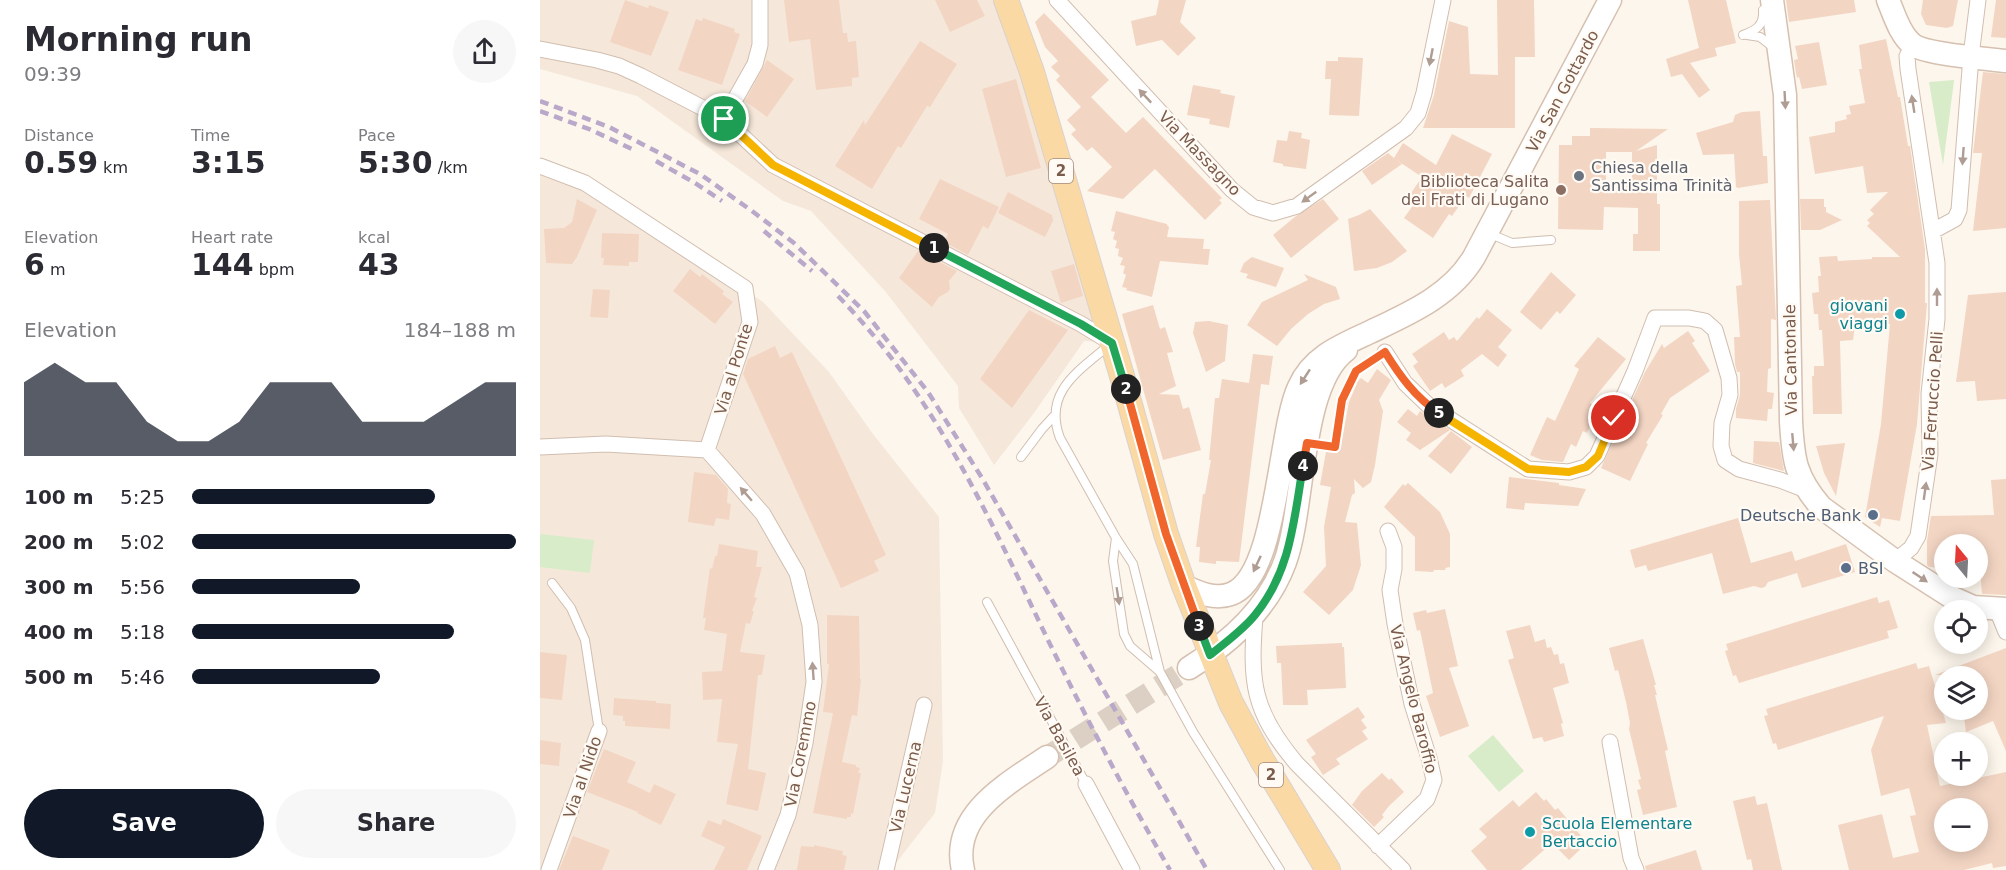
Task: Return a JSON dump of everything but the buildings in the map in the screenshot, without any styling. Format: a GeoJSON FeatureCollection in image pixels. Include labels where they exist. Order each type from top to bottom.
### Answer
{"type":"FeatureCollection","features":[{"type":"Feature","properties":{"kind":"main road","name":"2"},"geometry":{"type":"LineString","coordinates":[[1006,0],[1032,72],[1166,534],[1184,586],[1231,703],[1328,870]]}},
{"type":"Feature","properties":{"kind":"main road","name":"Via San Gottardo"},"geometry":{"type":"LineString","coordinates":[[1184,586],[1199,593],[1222,596],[1233,594],[1249,580],[1263,551],[1292,405],[1305,373],[1336,347],[1417,309],[1455,284],[1470,263],[1610,0]]}},
{"type":"Feature","properties":{"kind":"main road","name":"Via Cantonale"},"geometry":{"type":"LineString","coordinates":[[1772,0],[1785,95],[1792,432],[1798,474],[1806,490],[1821,507],[1895,561],[1953,598],[1973,607],[2001,609]]}},
{"type":"Feature","properties":{"kind":"main road"},"geometry":{"type":"LineString","coordinates":[[1888,0],[1909,41],[1928,51],[2006,61]]}},
{"type":"Feature","properties":{"kind":"main road","name":"Via San Gottardo"},"geometry":{"type":"LineString","coordinates":[[1189,668],[1210,655],[1255,615],[1269,595],[1286,560],[1315,403],[1331,368],[1341,353],[1369,333]]}},
{"type":"Feature","properties":{"kind":"main road"},"geometry":{"type":"LineString","coordinates":[[963,870],[962,850],[965,834],[981,807],[996,792],[1047,757]]}},
{"type":"Feature","properties":{"kind":"street"},"geometry":{"type":"LineString","coordinates":[[724,119],[755,64],[760,45],[760,0]]}},
{"type":"Feature","properties":{"kind":"street","name":"Via Massagno"},"geometry":{"type":"LineString","coordinates":[[1057,0],[1232,190],[1253,207],[1273,213],[1297,206],[1406,128],[1418,114],[1443,0]]}},
{"type":"Feature","properties":{"kind":"street"},"geometry":{"type":"LineString","coordinates":[[1933,231],[1955,219],[1959,210],[1971,56],[1978,0]]}},
{"type":"Feature","properties":{"kind":"street","name":"Via Ferruccio Pelli"},"geometry":{"type":"LineString","coordinates":[[1895,561],[1911,548],[1918,536],[1930,454],[1929,394],[1937,319],[1937,263],[1908,69],[1909,41]]}},
{"type":"Feature","properties":{"kind":"street"},"geometry":{"type":"LineString","coordinates":[[540,49],[619,66],[641,76],[724,119],[773,165],[1081,324],[1112,343]]}},
{"type":"Feature","properties":{"kind":"street","name":"Via al Ponte"},"geometry":{"type":"LineString","coordinates":[[540,166],[585,183],[745,288],[750,322],[707,450]]}},
{"type":"Feature","properties":{"kind":"street"},"geometry":{"type":"LineString","coordinates":[[1385,352],[1405,383],[1428,405],[1528,469],[1569,472],[1586,467],[1598,456],[1655,318],[1689,318],[1705,321],[1715,330],[1729,378],[1730,395],[1722,423],[1721,446],[1725,460],[1739,469],[1806,490]]}},
{"type":"Feature","properties":{"kind":"street"},"geometry":{"type":"LineString","coordinates":[[540,447],[606,444],[707,450]]}},
{"type":"Feature","properties":{"kind":"street","name":"Via Coremmo"},"geometry":{"type":"LineString","coordinates":[[707,450],[763,514],[797,573],[810,625],[814,682],[806,743],[788,815],[766,870]]}},
{"type":"Feature","properties":{"kind":"street","name":"Via Angelo Baroffio"},"geometry":{"type":"LineString","coordinates":[[1378,846],[1427,799],[1434,780],[1412,704],[1395,624],[1390,590],[1394,570],[1394,547],[1388,531]]}},
{"type":"Feature","properties":{"kind":"street"},"geometry":{"type":"LineString","coordinates":[[2001,609],[2006,632]]}},
{"type":"Feature","properties":{"kind":"street"},"geometry":{"type":"LineString","coordinates":[[1255,615],[1252,661],[1259,704],[1268,725],[1281,746],[1297,764],[1403,870]]}},
{"type":"Feature","properties":{"kind":"street","name":"Via Lucerna"},"geometry":{"type":"LineString","coordinates":[[886,870],[924,705]]}},
{"type":"Feature","properties":{"kind":"street","name":"Via al Nido"},"geometry":{"type":"LineString","coordinates":[[549,870],[599,730]]}},
{"type":"Feature","properties":{"kind":"street"},"geometry":{"type":"LineString","coordinates":[[1610,742],[1631,858],[1636,870]]}},
{"type":"Feature","properties":{"kind":"street","name":"Via Basilea"},"geometry":{"type":"LineString","coordinates":[[1086,784],[1132,870]]}},
{"type":"Feature","properties":{"kind":"lane"},"geometry":{"type":"LineString","coordinates":[[1762,0],[1762,24],[1759,28],[1743,35],[1755,35],[1764,39],[1780,54]]}},
{"type":"Feature","properties":{"kind":"lane"},"geometry":{"type":"LineString","coordinates":[[1486,233],[1512,243],[1551,240]]}},
{"type":"Feature","properties":{"kind":"lane"},"geometry":{"type":"LineString","coordinates":[[1021,457],[1054,416],[1059,398],[1070,380],[1112,343]]}},
{"type":"Feature","properties":{"kind":"lane"},"geometry":{"type":"LineString","coordinates":[[1307,443],[1335,447],[1342,400],[1356,371],[1385,352]]}},
{"type":"Feature","properties":{"kind":"lane"},"geometry":{"type":"LineString","coordinates":[[1054,416],[1060,438],[1133,564],[1160,672],[1193,732],[1280,870]]}},
{"type":"Feature","properties":{"kind":"lane"},"geometry":{"type":"LineString","coordinates":[[1116,538],[1113,561],[1124,634],[1130,646],[1160,672]]}},
{"type":"Feature","properties":{"kind":"lane","name":"Via al Nido"},"geometry":{"type":"LineString","coordinates":[[552,583],[571,608],[585,640],[599,730]]}},
{"type":"Feature","properties":{"kind":"lane","name":"Via Basilea"},"geometry":{"type":"LineString","coordinates":[[987,602],[1086,784]]}},
{"type":"Feature","properties":{"kind":"shaded area"},"geometry":{"type":"Polygon","coordinates":[[[540,0],[1006,0],[1112,343],[1084,341],[1034,413],[994,465],[959,408],[958,386],[885,291],[811,211],[783,201],[637,96],[540,69],[540,0]]]}},
{"type":"Feature","properties":{"kind":"shaded area"},"geometry":{"type":"Polygon","coordinates":[[[540,166],[585,183],[763,302],[829,372],[873,434],[939,517],[943,761],[935,813],[896,863],[895,870],[540,870],[540,166]]]}},
{"type":"Feature","properties":{"kind":"green space"},"geometry":{"type":"Polygon","coordinates":[[[1954,81],[1943,165],[1929,82],[1954,81]]]}},
{"type":"Feature","properties":{"kind":"green space"},"geometry":{"type":"Polygon","coordinates":[[[540,534],[594,540],[590,573],[540,567],[540,534]]]}},
{"type":"Feature","properties":{"kind":"green space"},"geometry":{"type":"Polygon","coordinates":[[[1493,735],[1524,771],[1499,792],[1468,756],[1493,735]]]}},
{"type":"Feature","properties":{"kind":"tunnel"},"geometry":{"type":"LineString","coordinates":[[1047,757],[1189,668]]}},
{"type":"Feature","properties":{"kind":"railway"},"geometry":{"type":"LineString","coordinates":[[540,101],[609,127],[700,174],[794,243],[864,311],[928,392],[982,478],[1207,870]]}},
{"type":"Feature","properties":{"kind":"railway"},"geometry":{"type":"LineString","coordinates":[[540,111],[589,129],[634,150]]}},
{"type":"Feature","properties":{"kind":"railway"},"geometry":{"type":"LineString","coordinates":[[656,161],[722,201]]}},
{"type":"Feature","properties":{"kind":"railway"},"geometry":{"type":"LineString","coordinates":[[764,231],[812,271]]}},
{"type":"Feature","properties":{"kind":"railway"},"geometry":{"type":"LineString","coordinates":[[838,296],[903,373],[956,457],[1003,546],[1091,725],[1170,870]]}},
{"type":"Feature","properties":{"kind":"place","name":"Chiesa della Santissima Trinità"},"geometry":{"type":"Point","coordinates":[1579,176]}},
{"type":"Feature","properties":{"kind":"place","name":"Biblioteca Salita dei Frati di Lugano"},"geometry":{"type":"Point","coordinates":[1561,190]}},
{"type":"Feature","properties":{"kind":"place","name":"giovani viaggi"},"geometry":{"type":"Point","coordinates":[1900,314]}},
{"type":"Feature","properties":{"kind":"place","name":"Deutsche Bank"},"geometry":{"type":"Point","coordinates":[1873,515]}},
{"type":"Feature","properties":{"kind":"place","name":"BSI"},"geometry":{"type":"Point","coordinates":[1846,568]}},
{"type":"Feature","properties":{"kind":"place","name":"Scuola Elementare Bertaccio"},"geometry":{"type":"Point","coordinates":[1530,832]}},
{"type":"Feature","properties":{"kind":"route"},"geometry":{"type":"LineString","coordinates":[[724,119],[773,165],[1081,324],[1112,343],[1166,534],[1210,655],[1255,615],[1278,578],[1286,560],[1307,443],[1335,447],[1342,400],[1356,371],[1385,352],[1405,383],[1428,405],[1528,469],[1569,472],[1586,467],[1598,456],[1614,418]]}}]}
